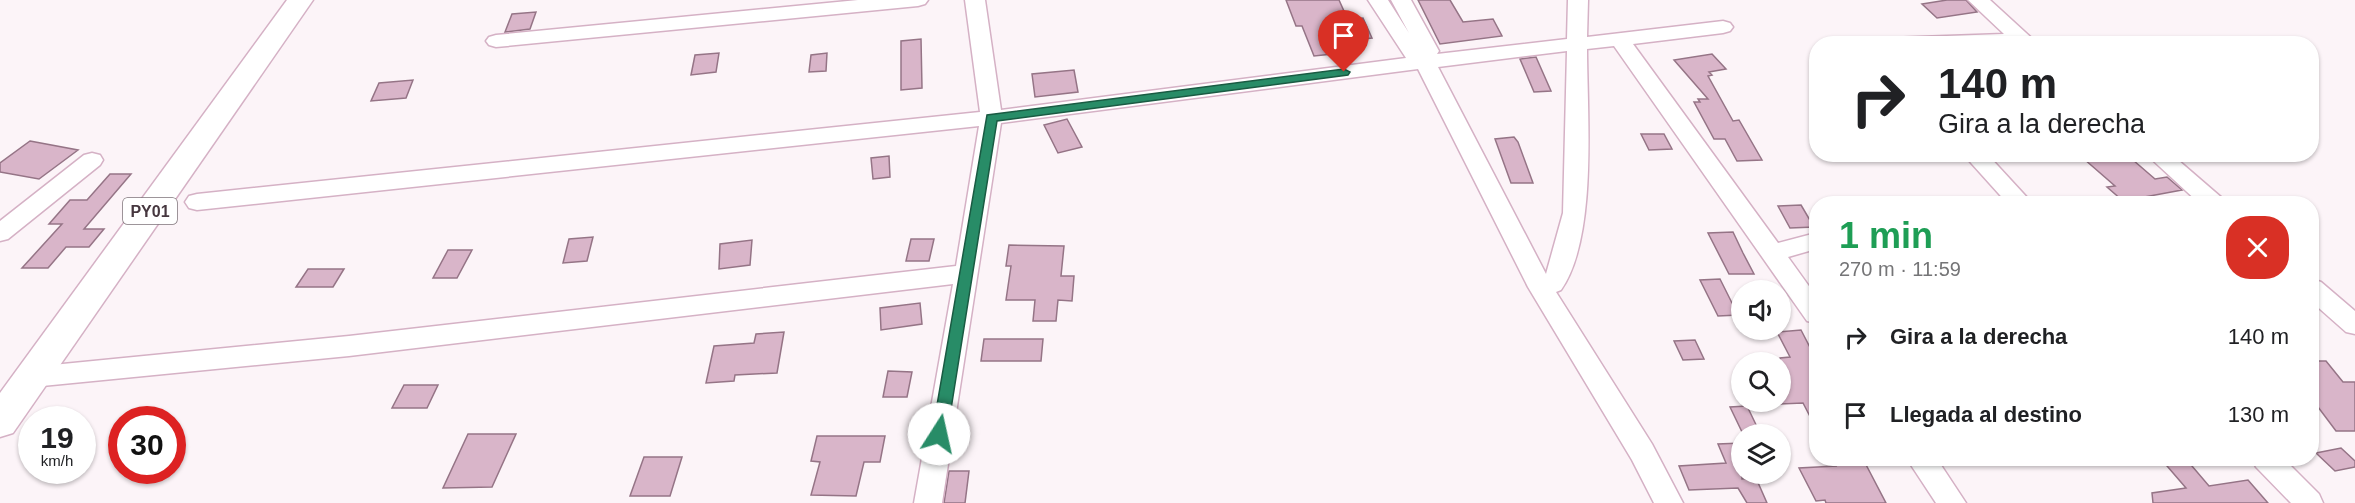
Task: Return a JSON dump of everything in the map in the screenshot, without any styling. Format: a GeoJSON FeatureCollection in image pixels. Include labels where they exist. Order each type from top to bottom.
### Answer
{"type":"FeatureCollection","features":[{"type":"Feature","properties":{"kind":"highway","name":"PY01"},"geometry":{"type":"LineString","coordinates":[[0,422],[300,0]]}},
{"type":"Feature","properties":{"kind":"street"},"geometry":{"type":"LineString","coordinates":[[496,41],[918,0]]}},
{"type":"Feature","properties":{"kind":"street"},"geometry":{"type":"LineString","coordinates":[[927,503],[967,274],[991,118],[975,0]]}},
{"type":"Feature","properties":{"kind":"street"},"geometry":{"type":"LineString","coordinates":[[1378,0],[1412,53],[1424,61],[1540,287],[1642,452],[1669,503]]}},
{"type":"Feature","properties":{"kind":"street"},"geometry":{"type":"LineString","coordinates":[[1401,0],[1429,51],[1424,61]]}},
{"type":"Feature","properties":{"kind":"street"},"geometry":{"type":"LineString","coordinates":[[1540,287],[1552,284],[1557,277],[1575,213],[1578,0]]}},
{"type":"Feature","properties":{"kind":"street"},"geometry":{"type":"LineString","coordinates":[[1978,0],[2020,36]]}},
{"type":"Feature","properties":{"kind":"street"},"geometry":{"type":"LineString","coordinates":[[197,202],[991,118],[1424,61],[1723,27]]}},
{"type":"Feature","properties":{"kind":"street"},"geometry":{"type":"LineString","coordinates":[[1619,39],[1809,304]]}},
{"type":"Feature","properties":{"kind":"street"},"geometry":{"type":"LineString","coordinates":[[0,232],[92,160]]}},
{"type":"Feature","properties":{"kind":"street"},"geometry":{"type":"LineString","coordinates":[[1982,162],[2013,196]]}},
{"type":"Feature","properties":{"kind":"street"},"geometry":{"type":"LineString","coordinates":[[2166,162],[2205,196]]}},
{"type":"Feature","properties":{"kind":"street"},"geometry":{"type":"LineString","coordinates":[[1773,253],[1809,243]]}},
{"type":"Feature","properties":{"kind":"street"},"geometry":{"type":"LineString","coordinates":[[32,377],[350,346],[967,274]]}},
{"type":"Feature","properties":{"kind":"street"},"geometry":{"type":"LineString","coordinates":[[2319,294],[2355,325]]}},
{"type":"Feature","properties":{"kind":"street"},"geometry":{"type":"LineString","coordinates":[[1926,466],[1952,503]]}},
{"type":"Feature","properties":{"kind":"street"},"geometry":{"type":"LineString","coordinates":[[2273,466],[2309,503]]}},
{"type":"Feature","properties":{"kind":"building"},"geometry":{"type":"Polygon","coordinates":[[[1286,0],[1339,0],[1348,20],[1363,18],[1372,38],[1327,42],[1332,54],[1314,56],[1302,26],[1296,26],[1286,0]]]}},
{"type":"Feature","properties":{"kind":"building"},"geometry":{"type":"Polygon","coordinates":[[[1418,0],[1450,0],[1463,22],[1493,19],[1502,36],[1440,44],[1418,0]]]}},
{"type":"Feature","properties":{"kind":"building"},"geometry":{"type":"Polygon","coordinates":[[[1966,0],[1977,12],[1937,18],[1922,4],[1966,0]]]}},
{"type":"Feature","properties":{"kind":"building"},"geometry":{"type":"Polygon","coordinates":[[[536,12],[530,29],[505,32],[512,14],[536,12]]]}},
{"type":"Feature","properties":{"kind":"building"},"geometry":{"type":"Polygon","coordinates":[[[921,39],[922,88],[901,90],[901,41],[921,39]]]}},
{"type":"Feature","properties":{"kind":"building"},"geometry":{"type":"Polygon","coordinates":[[[719,53],[716,72],[691,75],[695,55],[719,53]]]}},
{"type":"Feature","properties":{"kind":"building"},"geometry":{"type":"Polygon","coordinates":[[[827,53],[826,71],[809,72],[811,55],[827,53]]]}},
{"type":"Feature","properties":{"kind":"building"},"geometry":{"type":"Polygon","coordinates":[[[1712,54],[1726,69],[1709,72],[1712,75],[1708,76],[1733,121],[1739,120],[1762,160],[1737,161],[1725,139],[1714,139],[1694,102],[1700,102],[1698,99],[1708,99],[1674,60],[1712,54]]]}},
{"type":"Feature","properties":{"kind":"building"},"geometry":{"type":"Polygon","coordinates":[[[1536,57],[1551,91],[1534,92],[1520,59],[1536,57]]]}},
{"type":"Feature","properties":{"kind":"building"},"geometry":{"type":"Polygon","coordinates":[[[1074,70],[1078,92],[1035,97],[1032,74],[1074,70]]]}},
{"type":"Feature","properties":{"kind":"building"},"geometry":{"type":"Polygon","coordinates":[[[413,80],[406,98],[371,101],[379,83],[413,80]]]}},
{"type":"Feature","properties":{"kind":"building"},"geometry":{"type":"Polygon","coordinates":[[[1067,119],[1082,147],[1058,153],[1044,125],[1067,119]]]}},
{"type":"Feature","properties":{"kind":"building"},"geometry":{"type":"Polygon","coordinates":[[[1641,134],[1664,134],[1672,149],[1649,150],[1641,134]]]}},
{"type":"Feature","properties":{"kind":"building"},"geometry":{"type":"Polygon","coordinates":[[[1514,137],[1533,183],[1511,183],[1495,139],[1514,137]]]}},
{"type":"Feature","properties":{"kind":"building"},"geometry":{"type":"Polygon","coordinates":[[[30,141],[78,150],[39,179],[0,172],[0,163],[30,141]]]}},
{"type":"Feature","properties":{"kind":"building"},"geometry":{"type":"Polygon","coordinates":[[[889,156],[890,177],[873,179],[871,158],[889,156]]]}},
{"type":"Feature","properties":{"kind":"building"},"geometry":{"type":"Polygon","coordinates":[[[2087,162],[2135,162],[2155,179],[2167,177],[2182,190],[2150,196],[2117,196],[2107,187],[2115,186],[2087,162]]]}},
{"type":"Feature","properties":{"kind":"building"},"geometry":{"type":"Polygon","coordinates":[[[110,174],[131,174],[84,229],[104,229],[89,247],[66,247],[48,268],[22,268],[62,224],[49,224],[70,200],[87,200],[110,174]]]}},
{"type":"Feature","properties":{"kind":"building"},"geometry":{"type":"Polygon","coordinates":[[[1801,205],[1809,219],[1809,227],[1790,228],[1778,206],[1801,205]]]}},
{"type":"Feature","properties":{"kind":"building"},"geometry":{"type":"Polygon","coordinates":[[[1733,232],[1754,274],[1729,274],[1708,233],[1733,232]]]}},
{"type":"Feature","properties":{"kind":"building"},"geometry":{"type":"Polygon","coordinates":[[[593,237],[587,261],[563,263],[569,239],[593,237]]]}},
{"type":"Feature","properties":{"kind":"building"},"geometry":{"type":"Polygon","coordinates":[[[911,239],[934,239],[929,261],[906,261],[911,239]]]}},
{"type":"Feature","properties":{"kind":"building"},"geometry":{"type":"Polygon","coordinates":[[[752,240],[750,265],[719,269],[720,244],[752,240]]]}},
{"type":"Feature","properties":{"kind":"building"},"geometry":{"type":"Polygon","coordinates":[[[1009,245],[1064,246],[1061,276],[1074,276],[1072,301],[1058,300],[1056,321],[1033,321],[1035,300],[1006,300],[1011,266],[1006,266],[1009,245]]]}},
{"type":"Feature","properties":{"kind":"building"},"geometry":{"type":"Polygon","coordinates":[[[448,250],[472,250],[457,278],[433,278],[448,250]]]}},
{"type":"Feature","properties":{"kind":"building"},"geometry":{"type":"Polygon","coordinates":[[[308,269],[344,269],[333,287],[296,287],[308,269]]]}},
{"type":"Feature","properties":{"kind":"building"},"geometry":{"type":"Polygon","coordinates":[[[1720,279],[1731,301],[1731,315],[1718,316],[1700,280],[1720,279]]]}},
{"type":"Feature","properties":{"kind":"building"},"geometry":{"type":"Polygon","coordinates":[[[920,303],[922,324],[881,330],[880,308],[920,303]]]}},
{"type":"Feature","properties":{"kind":"building"},"geometry":{"type":"Polygon","coordinates":[[[1801,330],[1809,345],[1809,415],[1803,403],[1791,404],[1791,352],[1787,352],[1781,340],[1791,340],[1791,331],[1801,330]]]}},
{"type":"Feature","properties":{"kind":"building"},"geometry":{"type":"Polygon","coordinates":[[[784,332],[777,373],[735,375],[734,381],[706,383],[714,346],[754,343],[756,334],[784,332]]]}},
{"type":"Feature","properties":{"kind":"building"},"geometry":{"type":"Polygon","coordinates":[[[984,339],[1043,339],[1041,361],[981,361],[984,339]]]}},
{"type":"Feature","properties":{"kind":"building"},"geometry":{"type":"Polygon","coordinates":[[[1695,340],[1704,359],[1683,360],[1674,341],[1695,340]]]}},
{"type":"Feature","properties":{"kind":"building"},"geometry":{"type":"Polygon","coordinates":[[[2319,361],[2326,361],[2343,382],[2355,382],[2355,431],[2336,431],[2319,408],[2319,361]]]}},
{"type":"Feature","properties":{"kind":"building"},"geometry":{"type":"Polygon","coordinates":[[[888,371],[912,372],[907,397],[883,397],[888,371]]]}},
{"type":"Feature","properties":{"kind":"building"},"geometry":{"type":"Polygon","coordinates":[[[404,385],[438,385],[427,408],[392,408],[404,385]]]}},
{"type":"Feature","properties":{"kind":"building"},"geometry":{"type":"Polygon","coordinates":[[[1732,412],[1750,412],[1756,424],[1738,424],[1732,412]]]}},
{"type":"Feature","properties":{"kind":"building"},"geometry":{"type":"Polygon","coordinates":[[[468,434],[516,434],[492,487],[443,488],[468,434]]]}},
{"type":"Feature","properties":{"kind":"building"},"geometry":{"type":"Polygon","coordinates":[[[817,436],[885,436],[880,462],[864,462],[856,496],[811,495],[820,462],[811,461],[817,436]]]}},
{"type":"Feature","properties":{"kind":"building"},"geometry":{"type":"Polygon","coordinates":[[[1731,443],[1731,484],[1759,484],[1767,503],[1747,503],[1738,488],[1689,490],[1679,466],[1726,463],[1718,444],[1731,443]]]}},
{"type":"Feature","properties":{"kind":"building"},"geometry":{"type":"Polygon","coordinates":[[[2341,448],[2355,461],[2355,467],[2335,471],[2319,456],[2319,452],[2341,448]]]}},
{"type":"Feature","properties":{"kind":"building"},"geometry":{"type":"Polygon","coordinates":[[[644,457],[682,457],[670,496],[630,496],[644,457]]]}},
{"type":"Feature","properties":{"kind":"building"},"geometry":{"type":"Polygon","coordinates":[[[1867,466],[1886,503],[1816,501],[1799,468],[1867,466]]]}},
{"type":"Feature","properties":{"kind":"building"},"geometry":{"type":"Polygon","coordinates":[[[2167,466],[2192,466],[2209,486],[2248,480],[2268,503],[2153,503],[2152,493],[2186,488],[2167,466]]]}},
{"type":"Feature","properties":{"kind":"building"},"geometry":{"type":"Polygon","coordinates":[[[949,471],[969,471],[965,503],[944,503],[949,471]]]}},
{"type":"Feature","properties":{"kind":"route"},"geometry":{"type":"LineString","coordinates":[[939,434],[991,118],[1344,72]]}}]}
